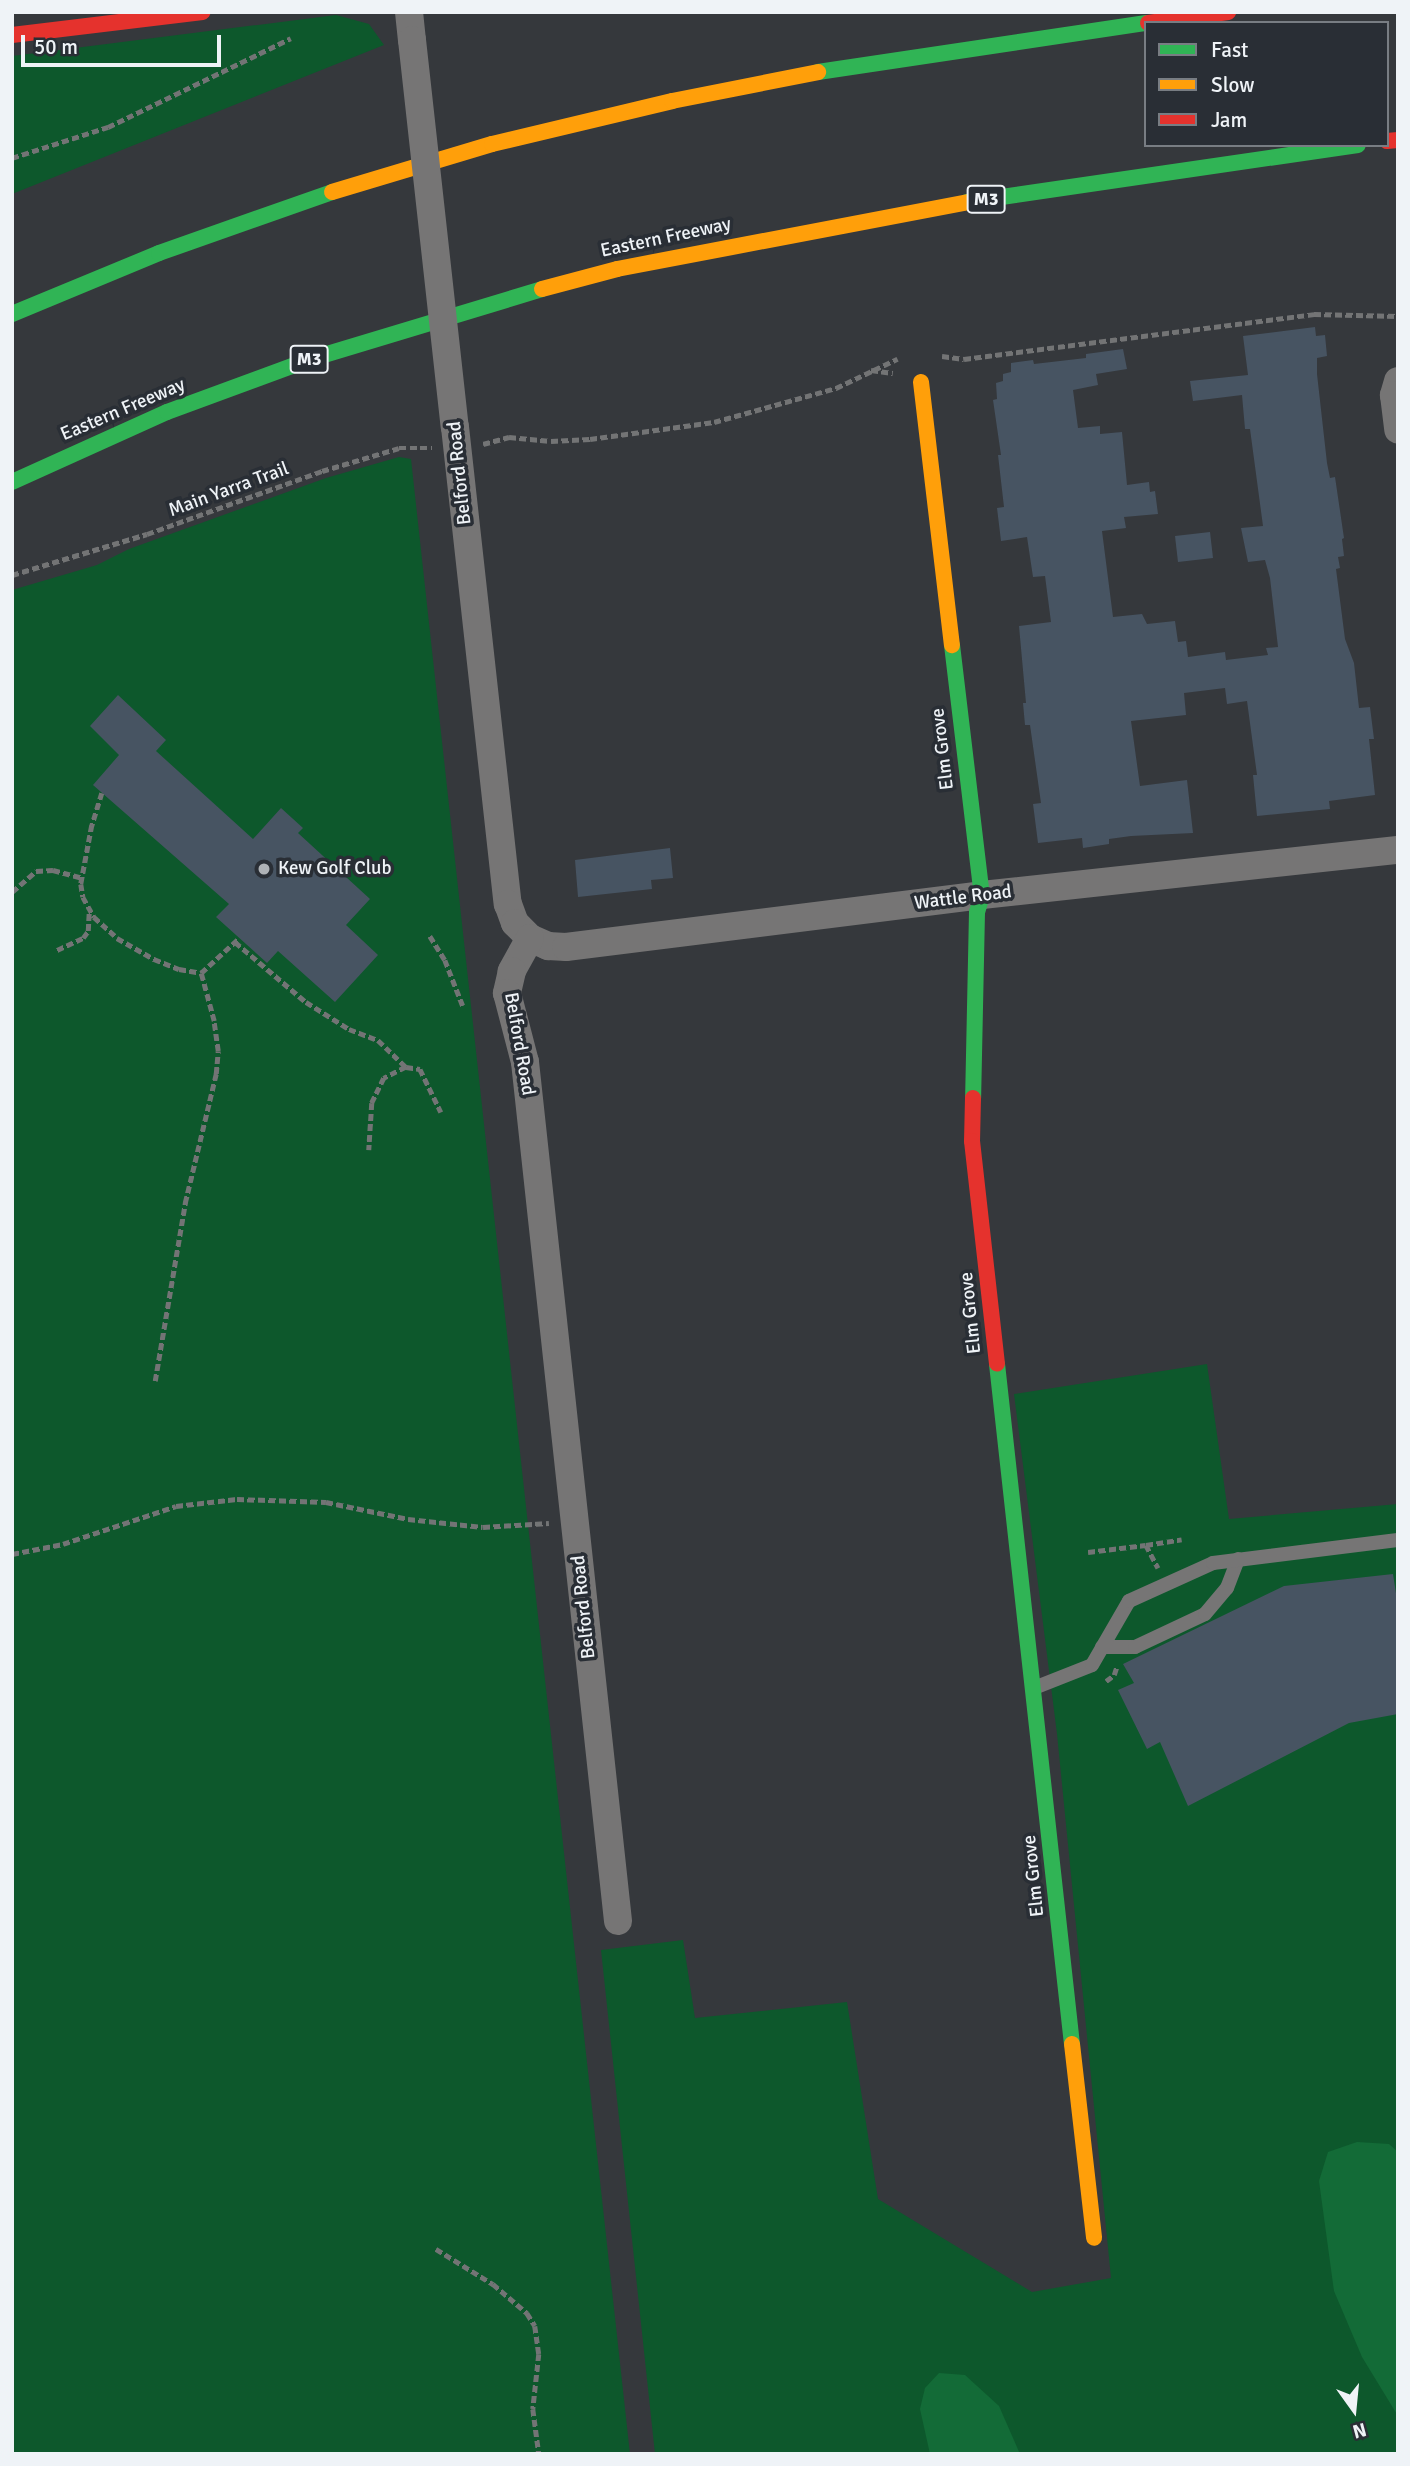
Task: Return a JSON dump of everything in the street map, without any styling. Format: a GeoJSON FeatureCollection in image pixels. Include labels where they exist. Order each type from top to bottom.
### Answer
{"type":"FeatureCollection","features":[{"type":"Feature","properties":{"kind":"main road"},"geometry":{"type":"LineString","coordinates":[[12,35],[203,12]]}},
{"type":"Feature","properties":{"kind":"main road"},"geometry":{"type":"LineString","coordinates":[[1162,21],[1228,12]]}},
{"type":"Feature","properties":{"kind":"main road"},"geometry":{"type":"LineString","coordinates":[[12,314],[159,253],[290,205],[492,144],[672,101],[827,70],[1144,23]]}},
{"type":"Feature","properties":{"kind":"main road","name":"Eastern Freeway"},"geometry":{"type":"LineString","coordinates":[[12,482],[167,411],[314,358],[477,307],[617,269],[945,205],[1344,147]]}},
{"type":"Feature","properties":{"kind":"main road","name":"Elm Grove"},"geometry":{"type":"LineString","coordinates":[[921,382],[982,895],[977,912],[972,1141],[1094,2238]]}},
{"type":"Feature","properties":{"kind":"street","name":"Belford Road"},"geometry":{"type":"LineString","coordinates":[[409,12],[508,904],[515,923],[530,938],[512,971],[507,993],[525,1062],[618,1921]]}},
{"type":"Feature","properties":{"kind":"street"},"geometry":{"type":"LineString","coordinates":[[1398,381],[1394,395],[1398,430]]}},
{"type":"Feature","properties":{"kind":"street","name":"Wattle Road"},"geometry":{"type":"LineString","coordinates":[[530,938],[548,946],[566,947],[982,895],[1398,850]]}},
{"type":"Feature","properties":{"kind":"lane"},"geometry":{"type":"LineString","coordinates":[[1034,1688],[1092,1665],[1129,1601],[1213,1563],[1398,1540]]}},
{"type":"Feature","properties":{"kind":"lane"},"geometry":{"type":"LineString","coordinates":[[1102,1647],[1135,1647],[1205,1614],[1227,1588],[1238,1559]]}},
{"type":"Feature","properties":{"kind":"path"},"geometry":{"type":"LineString","coordinates":[[12,158],[108,127],[291,38]]}},
{"type":"Feature","properties":{"kind":"path","name":"Main Yarra Trail"},"geometry":{"type":"LineString","coordinates":[[12,575],[148,534],[322,471],[398,448],[456,437]]}},
{"type":"Feature","properties":{"kind":"path"},"geometry":{"type":"LineString","coordinates":[[102,793],[92,825],[82,878],[83,897],[89,908],[117,938],[179,969],[201,973]]}},
{"type":"Feature","properties":{"kind":"path"},"geometry":{"type":"LineString","coordinates":[[12,892],[36,871],[53,870],[82,878]]}},
{"type":"Feature","properties":{"kind":"path"},"geometry":{"type":"LineString","coordinates":[[57,950],[83,938],[88,931],[89,908]]}},
{"type":"Feature","properties":{"kind":"path"},"geometry":{"type":"LineString","coordinates":[[430,936],[445,960],[463,1006]]}},
{"type":"Feature","properties":{"kind":"path"},"geometry":{"type":"LineString","coordinates":[[201,973],[237,940],[306,1002],[349,1029],[378,1040],[406,1067]]}},
{"type":"Feature","properties":{"kind":"path"},"geometry":{"type":"LineString","coordinates":[[155,1381],[185,1203],[216,1074],[218,1051],[214,1021],[201,973]]}},
{"type":"Feature","properties":{"kind":"path"},"geometry":{"type":"LineString","coordinates":[[369,1150],[372,1103],[383,1078],[406,1067],[421,1069],[441,1112]]}},
{"type":"Feature","properties":{"kind":"path"},"geometry":{"type":"LineString","coordinates":[[12,1554],[63,1544],[176,1506],[237,1499],[326,1503],[408,1519],[483,1527],[575,1522]]}},
{"type":"Feature","properties":{"kind":"path"},"geometry":{"type":"LineString","coordinates":[[1146,1545],[1182,1539]]}},
{"type":"Feature","properties":{"kind":"path"},"geometry":{"type":"LineString","coordinates":[[436,2249],[493,2284],[527,2313],[535,2326],[539,2354],[533,2409],[539,2454]]}},
{"type":"Feature","properties":{"kind":"green space"},"geometry":{"type":"Polygon","coordinates":[[[336,15],[369,24],[384,45],[12,194],[12,56],[336,15]]]}},
{"type":"Feature","properties":{"kind":"green space","name":"Kew Golf Club"},"geometry":{"type":"Polygon","coordinates":[[[399,457],[411,459],[630,2454],[12,2454],[12,590],[97,565],[129,549],[326,478],[399,457]]]}},
{"type":"Feature","properties":{"kind":"green space"},"geometry":{"type":"Polygon","coordinates":[[[1207,1364],[1229,1519],[1398,1504],[1398,2454],[655,2454],[601,1950],[683,1940],[695,2018],[847,2002],[878,2199],[1032,2292],[1111,2278],[1057,1734],[1014,1394],[1207,1364]]]}},
{"type":"Feature","properties":{"kind":"green space"},"geometry":{"type":"Polygon","coordinates":[[[1357,2142],[1389,2144],[1398,2152],[1398,2416],[1362,2357],[1334,2291],[1319,2181],[1328,2152],[1357,2142]]]}},
{"type":"Feature","properties":{"kind":"green space"},"geometry":{"type":"Polygon","coordinates":[[[939,2373],[965,2375],[999,2406],[1020,2454],[930,2454],[920,2409],[925,2388],[939,2373]]]}},
{"type":"Feature","properties":{"kind":"building"},"geometry":{"type":"Polygon","coordinates":[[[1315,327],[1316,336],[1325,335],[1327,356],[1317,358],[1317,374],[1327,463],[1330,478],[1335,477],[1344,538],[1344,556],[1338,557],[1340,568],[1336,569],[1345,639],[1354,663],[1359,708],[1370,707],[1374,739],[1369,739],[1375,795],[1329,801],[1330,809],[1257,816],[1253,775],[1257,775],[1247,701],[1227,704],[1225,688],[1184,693],[1186,715],[1131,721],[1140,786],[1187,780],[1193,833],[1109,839],[1109,844],[1083,848],[1082,838],[1038,843],[1033,804],[1041,803],[1030,725],[1025,725],[1023,703],[1026,703],[1019,626],[1051,622],[1045,576],[1033,577],[1027,537],[1001,541],[997,508],[1004,507],[998,455],[1001,455],[993,400],[997,399],[996,383],[1003,381],[1003,374],[1011,372],[1011,363],[1033,360],[1034,364],[1086,358],[1086,354],[1123,349],[1127,369],[1096,374],[1098,385],[1073,390],[1078,428],[1100,426],[1100,434],[1122,432],[1127,485],[1149,482],[1150,492],[1155,491],[1158,514],[1124,517],[1126,528],[1102,531],[1113,617],[1142,614],[1147,624],[1175,621],[1178,642],[1186,641],[1188,657],[1225,652],[1226,660],[1268,655],[1266,648],[1278,647],[1270,578],[1265,560],[1248,562],[1241,528],[1263,526],[1250,429],[1245,429],[1242,395],[1193,401],[1190,381],[1248,375],[1243,336],[1315,327]]]}},
{"type":"Feature","properties":{"kind":"building"},"geometry":{"type":"Polygon","coordinates":[[[1210,532],[1213,558],[1178,562],[1175,536],[1210,532]]]}},
{"type":"Feature","properties":{"kind":"building","name":"Kew Golf Club"},"geometry":{"type":"Polygon","coordinates":[[[118,695],[166,740],[156,751],[253,839],[281,808],[303,828],[298,833],[370,899],[346,925],[378,955],[335,1002],[278,951],[267,963],[216,917],[229,904],[93,785],[119,755],[90,726],[118,695]]]}},
{"type":"Feature","properties":{"kind":"building"},"geometry":{"type":"Polygon","coordinates":[[[670,848],[673,878],[651,880],[652,889],[578,897],[575,860],[670,848]]]}},
{"type":"Feature","properties":{"kind":"building"},"geometry":{"type":"Polygon","coordinates":[[[1393,1574],[1398,1606],[1398,1714],[1349,1723],[1188,1806],[1160,1742],[1147,1749],[1118,1690],[1134,1683],[1123,1664],[1284,1586],[1393,1574]]]}},
{"type":"Feature","properties":{"kind":"traffic: fast"},"geometry":{"type":"LineString","coordinates":[[818,72],[1144,23]]}},
{"type":"Feature","properties":{"kind":"traffic: fast"},"geometry":{"type":"LineString","coordinates":[[967,202],[1344,147]]}},
{"type":"Feature","properties":{"kind":"traffic: fast"},"geometry":{"type":"LineString","coordinates":[[12,314],[159,253],[332,192]]}},
{"type":"Feature","properties":{"kind":"traffic: fast"},"geometry":{"type":"LineString","coordinates":[[12,482],[167,412],[314,358],[542,289]]}},
{"type":"Feature","properties":{"kind":"traffic: fast"},"geometry":{"type":"LineString","coordinates":[[952,645],[982,895],[977,912],[973,1098]]}},
{"type":"Feature","properties":{"kind":"traffic: fast"},"geometry":{"type":"LineString","coordinates":[[997,1364],[1072,2044]]}},
{"type":"Feature","properties":{"kind":"traffic: slow"},"geometry":{"type":"LineString","coordinates":[[332,192],[492,144],[672,101],[818,72]]}},
{"type":"Feature","properties":{"kind":"traffic: slow"},"geometry":{"type":"LineString","coordinates":[[542,289],[617,269],[967,202]]}},
{"type":"Feature","properties":{"kind":"traffic: slow"},"geometry":{"type":"LineString","coordinates":[[921,382],[952,645]]}},
{"type":"Feature","properties":{"kind":"traffic: slow"},"geometry":{"type":"LineString","coordinates":[[1072,2044],[1094,2238]]}},
{"type":"Feature","properties":{"kind":"traffic: jam"},"geometry":{"type":"LineString","coordinates":[[12,35],[203,12]]}},
{"type":"Feature","properties":{"kind":"traffic: jam"},"geometry":{"type":"LineString","coordinates":[[1163,21],[1228,12]]}},
{"type":"Feature","properties":{"kind":"traffic: jam"},"geometry":{"type":"LineString","coordinates":[[1389,141],[1398,140]]}},
{"type":"Feature","properties":{"kind":"traffic: jam"},"geometry":{"type":"LineString","coordinates":[[973,1098],[972,1141],[997,1364]]}},
{"type":"Feature","properties":{"kind":"place","name":"Kew Golf Club"},"geometry":{"type":"Point","coordinates":[264,869]}}]}
